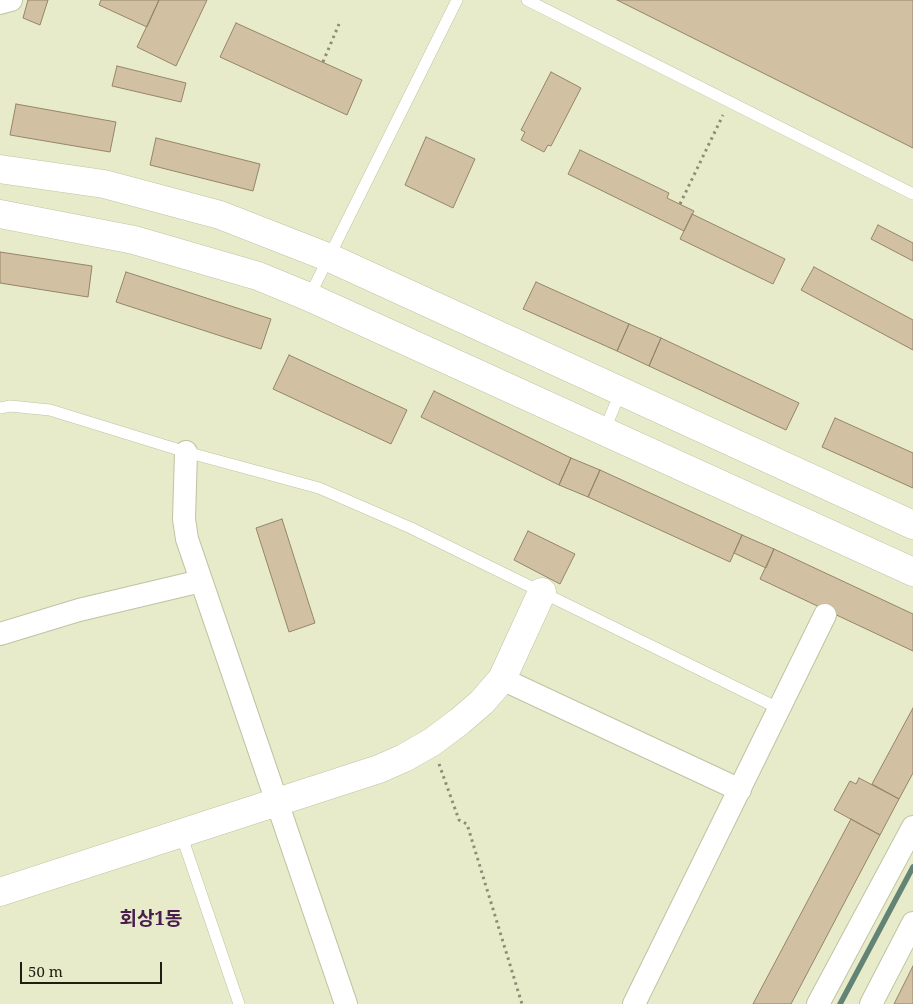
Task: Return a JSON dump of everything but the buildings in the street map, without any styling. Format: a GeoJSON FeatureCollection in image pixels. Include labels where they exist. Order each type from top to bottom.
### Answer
{"type":"FeatureCollection","features":[{"type":"Feature","properties":{"kind":"main road"},"geometry":{"type":"LineString","coordinates":[[0,169],[104,184],[220,215],[330,258],[913,525]]}},
{"type":"Feature","properties":{"kind":"main road"},"geometry":{"type":"LineString","coordinates":[[0,214],[134,240],[258,276],[309,297],[913,572]]}},
{"type":"Feature","properties":{"kind":"main road"},"geometry":{"type":"LineString","coordinates":[[0,892],[379,769],[432,742],[482,702],[502,679],[542,592]]}},
{"type":"Feature","properties":{"kind":"street"},"geometry":{"type":"LineString","coordinates":[[0,3],[11,0]]}},
{"type":"Feature","properties":{"kind":"street"},"geometry":{"type":"LineString","coordinates":[[186,452],[184,519],[201,581],[346,1004]]}},
{"type":"Feature","properties":{"kind":"street"},"geometry":{"type":"LineString","coordinates":[[0,634],[79,610],[201,581]]}},
{"type":"Feature","properties":{"kind":"street"},"geometry":{"type":"LineString","coordinates":[[634,1004],[825,616]]}},
{"type":"Feature","properties":{"kind":"street"},"geometry":{"type":"LineString","coordinates":[[502,679],[740,790]]}},
{"type":"Feature","properties":{"kind":"street"},"geometry":{"type":"LineString","coordinates":[[818,1004],[913,826]]}},
{"type":"Feature","properties":{"kind":"street"},"geometry":{"type":"LineString","coordinates":[[871,1004],[913,923]]}},
{"type":"Feature","properties":{"kind":"lane"},"geometry":{"type":"LineString","coordinates":[[309,297],[458,0]]}},
{"type":"Feature","properties":{"kind":"lane"},"geometry":{"type":"LineString","coordinates":[[527,0],[913,194]]}},
{"type":"Feature","properties":{"kind":"lane"},"geometry":{"type":"LineString","coordinates":[[604,431],[620,391]]}},
{"type":"Feature","properties":{"kind":"lane"},"geometry":{"type":"LineString","coordinates":[[0,408],[10,406],[50,410],[186,452],[319,488],[411,528],[780,709]]}},
{"type":"Feature","properties":{"kind":"lane"},"geometry":{"type":"LineString","coordinates":[[181,834],[239,1004]]}},
{"type":"Feature","properties":{"kind":"path"},"geometry":{"type":"LineString","coordinates":[[323,62],[339,24]]}},
{"type":"Feature","properties":{"kind":"path"},"geometry":{"type":"LineString","coordinates":[[680,204],[730,102]]}},
{"type":"Feature","properties":{"kind":"path"},"geometry":{"type":"LineString","coordinates":[[432,742],[459,820],[467,824],[522,1004]]}},
{"type":"Feature","properties":{"kind":"waterway"},"geometry":{"type":"LineString","coordinates":[[840,1004],[913,867]]}},
{"type":"Feature","properties":{"kind":"district","name":"회상1동"},"geometry":{"type":"Point","coordinates":[151,920]}}]}
